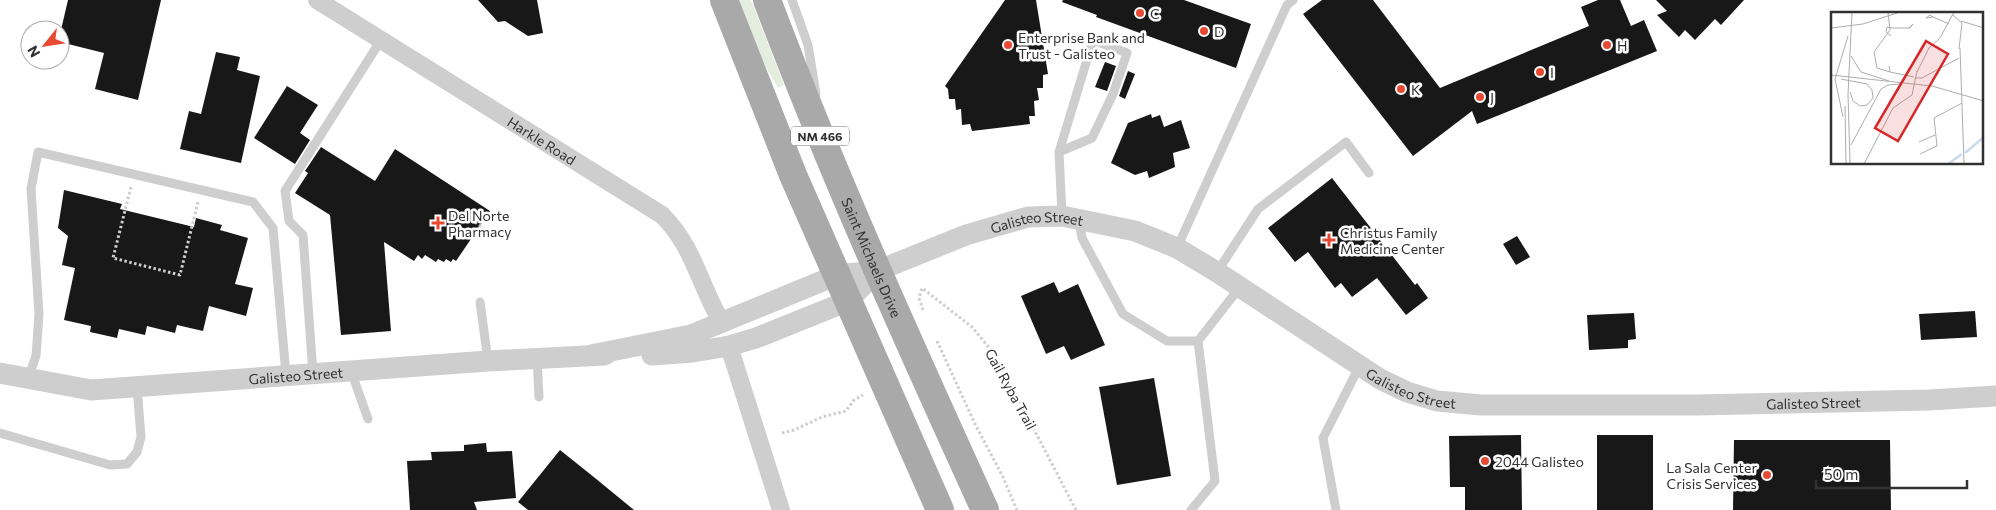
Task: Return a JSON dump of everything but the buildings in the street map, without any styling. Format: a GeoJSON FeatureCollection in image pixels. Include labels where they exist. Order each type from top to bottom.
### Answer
{"type":"FeatureCollection","features":[{"type":"Feature","properties":{"kind":"main road","name":"NM 466"},"geometry":{"type":"LineString","coordinates":[[724,0],[789,166],[940,510]]}},
{"type":"Feature","properties":{"kind":"main road","name":"Saint Michaels Drive"},"geometry":{"type":"LineString","coordinates":[[767,0],[824,146],[877,271],[984,510]]}},
{"type":"Feature","properties":{"kind":"street","name":"Harkle Road"},"geometry":{"type":"LineString","coordinates":[[317,0],[662,216],[675,229],[692,256],[714,310],[722,323]]}},
{"type":"Feature","properties":{"kind":"street","name":"Galisteo Street"},"geometry":{"type":"LineString","coordinates":[[591,355],[691,336],[837,275],[877,271],[966,234],[1028,218],[1070,217],[1136,231],[1177,248],[1217,272],[1380,379],[1407,392],[1437,401],[1481,406],[1706,404],[1929,400],[1996,396]]}},
{"type":"Feature","properties":{"kind":"street","name":"Galisteo Street"},"geometry":{"type":"LineString","coordinates":[[0,373],[91,390],[488,361],[591,355],[641,356],[694,352],[729,346],[756,338],[848,301],[877,271]]}},
{"type":"Feature","properties":{"kind":"street"},"geometry":{"type":"LineString","coordinates":[[729,346],[781,510]]}},
{"type":"Feature","properties":{"kind":"lane"},"geometry":{"type":"LineString","coordinates":[[792,0],[808,45],[824,146]]}},
{"type":"Feature","properties":{"kind":"lane"},"geometry":{"type":"LineString","coordinates":[[1177,248],[1287,5],[1293,0]]}},
{"type":"Feature","properties":{"kind":"lane"},"geometry":{"type":"LineString","coordinates":[[313,374],[304,234],[289,221],[285,190],[382,40]]}},
{"type":"Feature","properties":{"kind":"lane"},"geometry":{"type":"LineString","coordinates":[[1059,152],[1092,138],[1113,94],[1127,53],[1093,40],[1059,152],[1070,217],[1122,314],[1167,340],[1198,342]]}},
{"type":"Feature","properties":{"kind":"lane"},"geometry":{"type":"LineString","coordinates":[[1217,272],[1258,209],[1346,142],[1369,173]]}},
{"type":"Feature","properties":{"kind":"lane"},"geometry":{"type":"LineString","coordinates":[[28,378],[36,356],[39,314],[32,189],[38,152],[254,202],[273,228],[286,376]]}},
{"type":"Feature","properties":{"kind":"lane"},"geometry":{"type":"LineString","coordinates":[[1191,510],[1215,481],[1198,342],[1240,287]]}},
{"type":"Feature","properties":{"kind":"lane"},"geometry":{"type":"LineString","coordinates":[[480,302],[488,361]]}},
{"type":"Feature","properties":{"kind":"lane"},"geometry":{"type":"LineString","coordinates":[[536,358],[539,397]]}},
{"type":"Feature","properties":{"kind":"lane"},"geometry":{"type":"LineString","coordinates":[[1336,510],[1323,438],[1361,365]]}},
{"type":"Feature","properties":{"kind":"lane"},"geometry":{"type":"LineString","coordinates":[[351,371],[368,418]]}},
{"type":"Feature","properties":{"kind":"lane"},"geometry":{"type":"LineString","coordinates":[[0,433],[110,465],[127,464],[137,452],[141,436],[137,387]]}},
{"type":"Feature","properties":{"kind":"path"},"geometry":{"type":"LineString","coordinates":[[134,174],[114,258],[180,274],[200,190]]}},
{"type":"Feature","properties":{"kind":"path"},"geometry":{"type":"LineString","coordinates":[[471,219],[498,239]]}},
{"type":"Feature","properties":{"kind":"path","name":"Gail Ryba Trail"},"geometry":{"type":"LineString","coordinates":[[925,315],[919,298],[922,288],[972,327],[991,350],[1076,510]]}},
{"type":"Feature","properties":{"kind":"path"},"geometry":{"type":"LineString","coordinates":[[935,338],[975,424],[1003,477],[1017,510]]}},
{"type":"Feature","properties":{"kind":"path"},"geometry":{"type":"LineString","coordinates":[[782,433],[794,430],[822,417],[846,411],[854,400],[863,395]]}},
{"type":"Feature","properties":{"kind":"green space"},"geometry":{"type":"Polygon","coordinates":[[[738,0],[751,0],[784,85],[778,88],[764,64],[738,0]]]}},
{"type":"Feature","properties":{"kind":"place","name":"C"},"geometry":{"type":"Point","coordinates":[1140,13]}},
{"type":"Feature","properties":{"kind":"place","name":"D"},"geometry":{"type":"Point","coordinates":[1204,31]}},
{"type":"Feature","properties":{"kind":"place","name":"Enterprise Bank and Trust - Galisteo"},"geometry":{"type":"Point","coordinates":[1008,45]}},
{"type":"Feature","properties":{"kind":"place","name":"H"},"geometry":{"type":"Point","coordinates":[1607,45]}},
{"type":"Feature","properties":{"kind":"place","name":"I"},"geometry":{"type":"Point","coordinates":[1540,72]}},
{"type":"Feature","properties":{"kind":"place","name":"K"},"geometry":{"type":"Point","coordinates":[1401,89]}},
{"type":"Feature","properties":{"kind":"place","name":"J"},"geometry":{"type":"Point","coordinates":[1480,97]}},
{"type":"Feature","properties":{"kind":"place","name":"Del Norte Pharmacy"},"geometry":{"type":"Point","coordinates":[438,223]}},
{"type":"Feature","properties":{"kind":"place","name":"Christus Family Medicine Center"},"geometry":{"type":"Point","coordinates":[1329,240]}},
{"type":"Feature","properties":{"kind":"place","name":"2044 Galisteo"},"geometry":{"type":"Point","coordinates":[1485,461]}},
{"type":"Feature","properties":{"kind":"place","name":"La Sala Center Crisis Services"},"geometry":{"type":"Point","coordinates":[1767,475]}}]}
